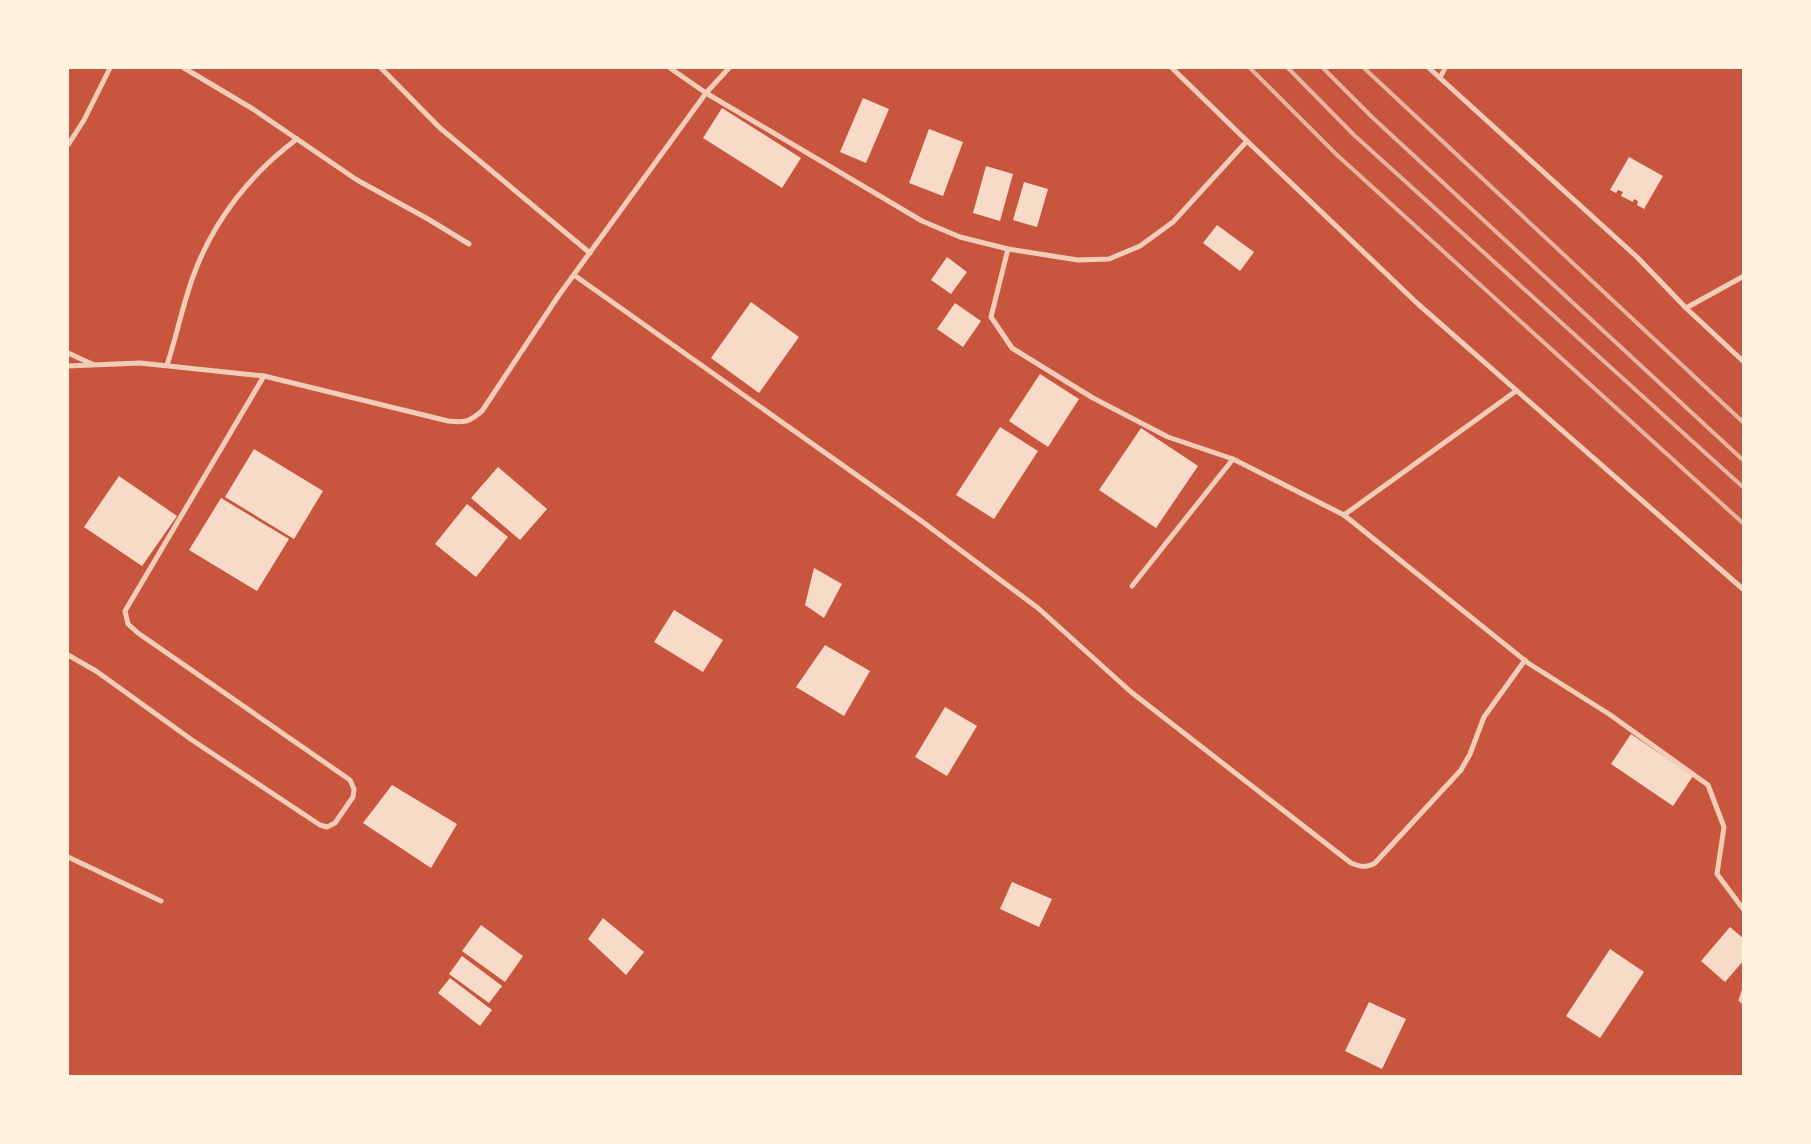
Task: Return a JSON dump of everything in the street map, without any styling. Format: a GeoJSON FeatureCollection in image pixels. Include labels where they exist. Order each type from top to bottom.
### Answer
{"type":"FeatureCollection","features":[{"type":"Feature","properties":{"kind":"street"},"geometry":{"type":"LineString","coordinates":[[68,145],[84,120],[110,68]]}},
{"type":"Feature","properties":{"kind":"street"},"geometry":{"type":"LineString","coordinates":[[184,68],[253,109],[357,180],[469,244]]}},
{"type":"Feature","properties":{"kind":"street"},"geometry":{"type":"LineString","coordinates":[[381,68],[440,128],[590,254]]}},
{"type":"Feature","properties":{"kind":"street"},"geometry":{"type":"LineString","coordinates":[[670,68],[706,93],[922,221],[960,237],[1008,249],[1078,260],[1109,259],[1140,246],[1173,222],[1247,142]]}},
{"type":"Feature","properties":{"kind":"street"},"geometry":{"type":"LineString","coordinates":[[68,366],[140,363],[264,376],[448,421],[462,422],[472,420],[482,411],[574,275],[706,93],[729,68]]}},
{"type":"Feature","properties":{"kind":"street"},"geometry":{"type":"LineString","coordinates":[[1172,68],[1418,304],[1744,590]]}},
{"type":"Feature","properties":{"kind":"street"},"geometry":{"type":"LineString","coordinates":[[1429,68],[1637,257],[1686,308],[1744,362]]}},
{"type":"Feature","properties":{"kind":"street"},"geometry":{"type":"LineString","coordinates":[[1440,78],[1445,68]]}},
{"type":"Feature","properties":{"kind":"street"},"geometry":{"type":"LineString","coordinates":[[168,365],[194,275],[212,234],[224,213],[258,172],[297,139]]}},
{"type":"Feature","properties":{"kind":"street"},"geometry":{"type":"LineString","coordinates":[[1008,249],[991,317],[1012,348],[1092,398],[1151,428],[1233,459],[1344,515],[1525,660],[1609,714],[1708,784],[1724,828],[1717,874],[1744,910]]}},
{"type":"Feature","properties":{"kind":"street"},"geometry":{"type":"LineString","coordinates":[[574,275],[920,520],[1038,608],[1131,692],[1351,863],[1358,866],[1369,867],[1375,863],[1461,770],[1470,754],[1484,717],[1525,660]]}},
{"type":"Feature","properties":{"kind":"street"},"geometry":{"type":"LineString","coordinates":[[1686,308],[1744,276]]}},
{"type":"Feature","properties":{"kind":"street"},"geometry":{"type":"LineString","coordinates":[[68,354],[94,365]]}},
{"type":"Feature","properties":{"kind":"street"},"geometry":{"type":"LineString","coordinates":[[68,656],[96,671],[192,740],[320,826],[327,827],[335,824],[353,797],[354,788],[350,780],[138,633],[128,624],[125,611],[264,376]]}},
{"type":"Feature","properties":{"kind":"street"},"geometry":{"type":"LineString","coordinates":[[1344,515],[1516,391]]}},
{"type":"Feature","properties":{"kind":"street"},"geometry":{"type":"LineString","coordinates":[[1132,586],[1233,459]]}},
{"type":"Feature","properties":{"kind":"street"},"geometry":{"type":"LineString","coordinates":[[68,857],[160,901]]}},
{"type":"Feature","properties":{"kind":"street"},"geometry":{"type":"LineString","coordinates":[[1744,991],[1741,1000],[1744,1002]]}},
{"type":"Feature","properties":{"kind":"building"},"geometry":{"type":"Polygon","coordinates":[[[863,98],[889,109],[866,163],[840,152],[863,98]]]}},
{"type":"Feature","properties":{"kind":"building"},"geometry":{"type":"Polygon","coordinates":[[[722,108],[801,158],[782,188],[703,138],[722,108]]]}},
{"type":"Feature","properties":{"kind":"building"},"geometry":{"type":"Polygon","coordinates":[[[929,129],[963,142],[943,196],[909,183],[929,129]]]}},
{"type":"Feature","properties":{"kind":"building"},"geometry":{"type":"Polygon","coordinates":[[[1629,157],[1663,176],[1644,209],[1637,205],[1638,201],[1634,199],[1633,202],[1621,196],[1623,192],[1618,190],[1616,193],[1610,190],[1629,157]]]}},
{"type":"Feature","properties":{"kind":"building"},"geometry":{"type":"Polygon","coordinates":[[[986,166],[1013,174],[1000,221],[973,213],[986,166]]]}},
{"type":"Feature","properties":{"kind":"building"},"geometry":{"type":"Polygon","coordinates":[[[1024,182],[1048,189],[1037,227],[1013,220],[1024,182]]]}},
{"type":"Feature","properties":{"kind":"building"},"geometry":{"type":"Polygon","coordinates":[[[1217,225],[1254,252],[1240,271],[1203,243],[1217,225]]]}},
{"type":"Feature","properties":{"kind":"building"},"geometry":{"type":"Polygon","coordinates":[[[947,257],[967,272],[951,294],[931,280],[947,257]]]}},
{"type":"Feature","properties":{"kind":"building"},"geometry":{"type":"Polygon","coordinates":[[[751,302],[799,337],[759,393],[711,358],[751,302]]]}},
{"type":"Feature","properties":{"kind":"building"},"geometry":{"type":"Polygon","coordinates":[[[955,303],[981,321],[963,347],[937,329],[955,303]]]}},
{"type":"Feature","properties":{"kind":"building"},"geometry":{"type":"Polygon","coordinates":[[[1040,374],[1079,399],[1048,447],[1009,421],[1040,374]]]}},
{"type":"Feature","properties":{"kind":"building"},"geometry":{"type":"Polygon","coordinates":[[[1000,427],[1038,451],[994,519],[956,495],[1000,427]]]}},
{"type":"Feature","properties":{"kind":"building"},"geometry":{"type":"Polygon","coordinates":[[[1141,428],[1198,466],[1156,528],[1099,490],[1141,428]]]}},
{"type":"Feature","properties":{"kind":"building"},"geometry":{"type":"Polygon","coordinates":[[[254,449],[323,491],[294,539],[225,497],[254,449]]]}},
{"type":"Feature","properties":{"kind":"building"},"geometry":{"type":"Polygon","coordinates":[[[498,467],[547,509],[520,540],[471,498],[498,467]]]}},
{"type":"Feature","properties":{"kind":"building"},"geometry":{"type":"Polygon","coordinates":[[[119,476],[177,516],[142,566],[84,527],[119,476]]]}},
{"type":"Feature","properties":{"kind":"building"},"geometry":{"type":"Polygon","coordinates":[[[221,498],[289,539],[257,591],[189,550],[221,498]]]}},
{"type":"Feature","properties":{"kind":"building"},"geometry":{"type":"Polygon","coordinates":[[[467,504],[508,537],[476,577],[435,544],[467,504]]]}},
{"type":"Feature","properties":{"kind":"building"},"geometry":{"type":"Polygon","coordinates":[[[814,568],[842,584],[824,618],[805,605],[814,568]]]}},
{"type":"Feature","properties":{"kind":"building"},"geometry":{"type":"Polygon","coordinates":[[[674,610],[723,640],[703,672],[654,642],[674,610]]]}},
{"type":"Feature","properties":{"kind":"building"},"geometry":{"type":"Polygon","coordinates":[[[825,645],[870,671],[844,716],[796,687],[825,645]]]}},
{"type":"Feature","properties":{"kind":"building"},"geometry":{"type":"Polygon","coordinates":[[[945,707],[977,726],[947,776],[915,757],[945,707]]]}},
{"type":"Feature","properties":{"kind":"building"},"geometry":{"type":"Polygon","coordinates":[[[1631,734],[1693,776],[1673,806],[1611,764],[1631,734]]]}},
{"type":"Feature","properties":{"kind":"building"},"geometry":{"type":"Polygon","coordinates":[[[392,785],[457,824],[431,868],[363,823],[392,785]]]}},
{"type":"Feature","properties":{"kind":"building"},"geometry":{"type":"Polygon","coordinates":[[[1012,882],[1052,899],[1039,927],[1000,909],[1012,882]]]}},
{"type":"Feature","properties":{"kind":"building"},"geometry":{"type":"Polygon","coordinates":[[[603,918],[644,952],[626,975],[588,939],[603,918]]]}},
{"type":"Feature","properties":{"kind":"building"},"geometry":{"type":"Polygon","coordinates":[[[481,925],[523,956],[505,982],[462,951],[481,925]]]}},
{"type":"Feature","properties":{"kind":"building"},"geometry":{"type":"Polygon","coordinates":[[[1730,927],[1744,939],[1744,960],[1725,982],[1701,961],[1730,927]]]}},
{"type":"Feature","properties":{"kind":"building"},"geometry":{"type":"Polygon","coordinates":[[[1610,949],[1644,972],[1600,1038],[1566,1016],[1610,949]]]}},
{"type":"Feature","properties":{"kind":"building"},"geometry":{"type":"Polygon","coordinates":[[[462,956],[502,986],[489,1003],[449,974],[462,956]]]}},
{"type":"Feature","properties":{"kind":"building"},"geometry":{"type":"Polygon","coordinates":[[[450,978],[492,1010],[480,1026],[438,993],[450,978]]]}},
{"type":"Feature","properties":{"kind":"building"},"geometry":{"type":"Polygon","coordinates":[[[1369,1002],[1406,1019],[1382,1069],[1345,1051],[1369,1002]]]}},
{"type":"Feature","properties":{"kind":"railway"},"geometry":{"type":"LineString","coordinates":[[1250,68],[1337,155],[1744,524]]}},
{"type":"Feature","properties":{"kind":"railway"},"geometry":{"type":"LineString","coordinates":[[1288,68],[1354,135],[1744,488]]}},
{"type":"Feature","properties":{"kind":"railway"},"geometry":{"type":"LineString","coordinates":[[1323,68],[1372,117],[1744,461]]}},
{"type":"Feature","properties":{"kind":"railway"},"geometry":{"type":"LineString","coordinates":[[1364,68],[1744,423]]}}]}
